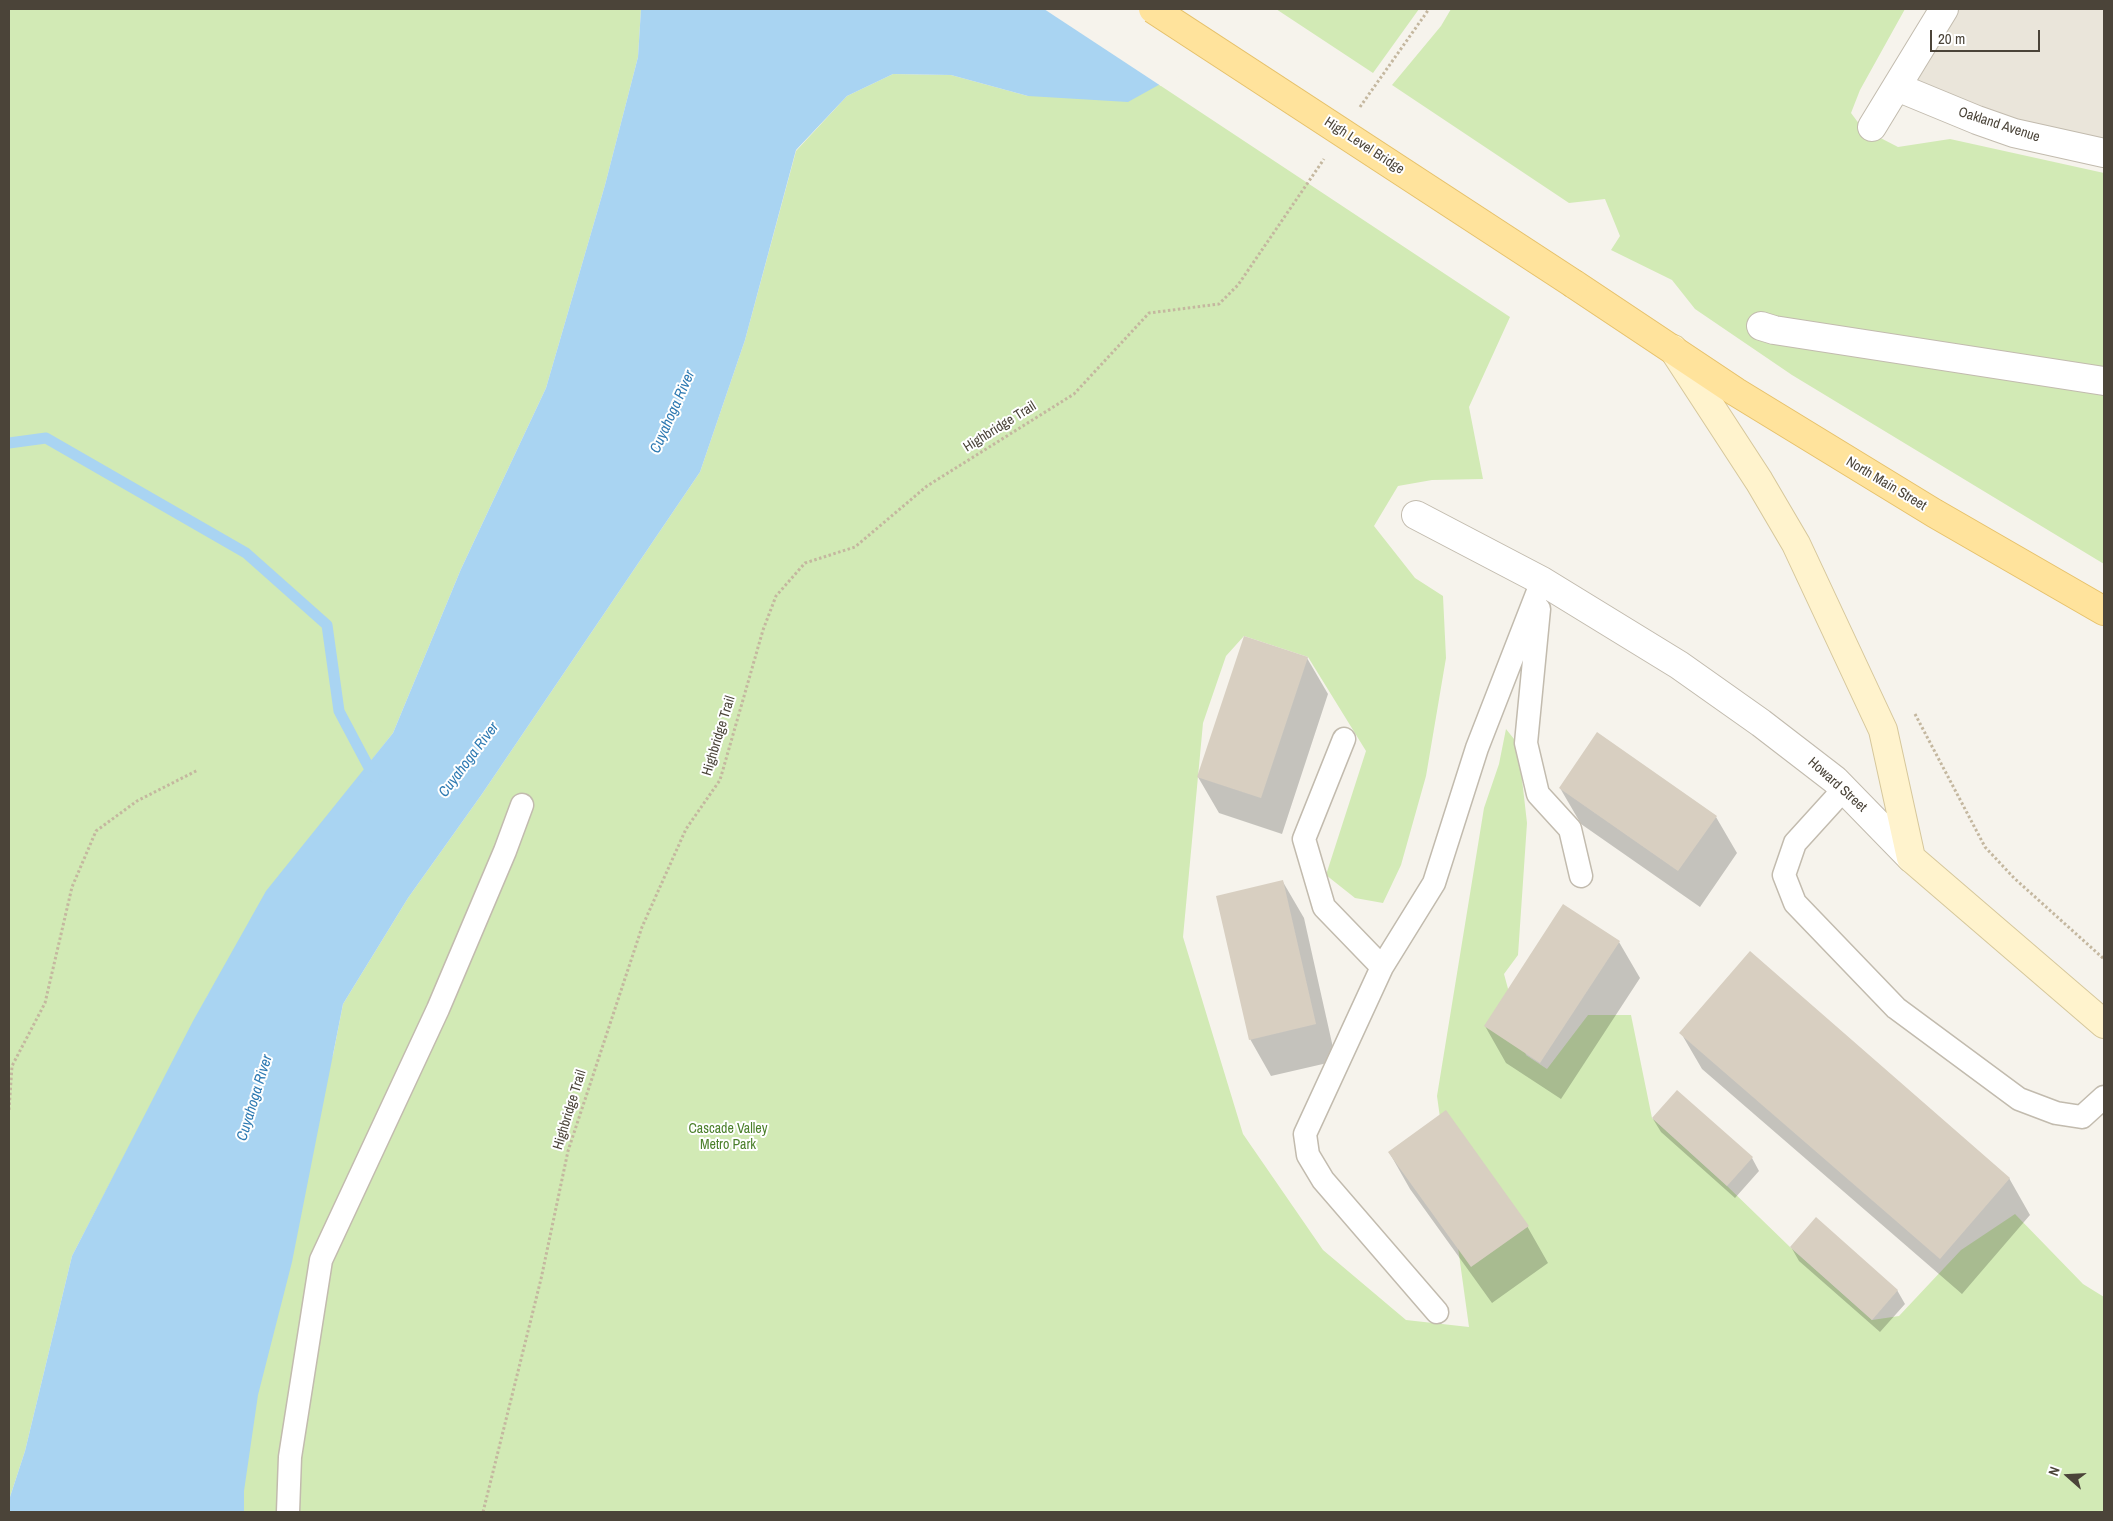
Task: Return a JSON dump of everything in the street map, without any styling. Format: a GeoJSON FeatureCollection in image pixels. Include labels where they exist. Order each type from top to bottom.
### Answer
{"type":"FeatureCollection","features":[{"type":"Feature","properties":{"kind":"main road","name":"High Level Bridge"},"geometry":{"type":"LineString","coordinates":[[1153,9],[1673,349]]}},
{"type":"Feature","properties":{"kind":"main road","name":"North Main Street"},"geometry":{"type":"LineString","coordinates":[[1673,349],[1736,392],[1925,508],[2104,611]]}},
{"type":"Feature","properties":{"kind":"main road"},"geometry":{"type":"LineString","coordinates":[[1673,349],[1759,481],[1796,544],[1884,730],[1912,858]]}},
{"type":"Feature","properties":{"kind":"main road","name":"Howard Street"},"geometry":{"type":"LineString","coordinates":[[1912,858],[2104,1024]]}},
{"type":"Feature","properties":{"kind":"street"},"geometry":{"type":"LineString","coordinates":[[1872,127],[1944,9]]}},
{"type":"Feature","properties":{"kind":"street","name":"Oakland Avenue"},"geometry":{"type":"LineString","coordinates":[[1897,87],[2014,133],[2104,153]]}},
{"type":"Feature","properties":{"kind":"street"},"geometry":{"type":"LineString","coordinates":[[1761,326],[1774,330],[2104,381]]}},
{"type":"Feature","properties":{"kind":"street","name":"Howard Street"},"geometry":{"type":"LineString","coordinates":[[1416,515],[1542,581],[1679,665],[1761,723],[1844,788],[1912,858]]}},
{"type":"Feature","properties":{"kind":"lane"},"geometry":{"type":"LineString","coordinates":[[1542,581],[1526,743],[1538,794],[1570,829],[1581,876]]}},
{"type":"Feature","properties":{"kind":"lane"},"geometry":{"type":"LineString","coordinates":[[1437,1312],[1324,1180],[1308,1155],[1304,1134],[1382,967],[1434,883],[1477,748],[1542,581]]}},
{"type":"Feature","properties":{"kind":"lane"},"geometry":{"type":"LineString","coordinates":[[1344,738],[1304,838],[1324,907],[1382,967]]}},
{"type":"Feature","properties":{"kind":"lane"},"geometry":{"type":"LineString","coordinates":[[1844,788],[1795,843],[1784,874],[1795,903],[1896,1008],[2019,1099],[2056,1113],[2082,1117],[2104,1098]]}},
{"type":"Feature","properties":{"kind":"lane"},"geometry":{"type":"LineString","coordinates":[[288,1512],[290,1457],[321,1260],[438,1009],[522,805]]}},
{"type":"Feature","properties":{"kind":"path","name":"Highbridge Trail"},"geometry":{"type":"LineString","coordinates":[[483,1512],[541,1279],[568,1151],[642,927],[686,829],[720,780],[763,630],[776,596],[805,563],[855,547],[927,486],[1074,394],[1149,313],[1219,304]]}},
{"type":"Feature","properties":{"kind":"path"},"geometry":{"type":"LineString","coordinates":[[1910,705],[1985,847],[2014,878],[2104,959]]}},
{"type":"Feature","properties":{"kind":"path"},"geometry":{"type":"LineString","coordinates":[[9,1110],[12,1066],[45,1003],[72,888],[96,830],[138,801],[198,770]]}},
{"type":"Feature","properties":{"kind":"shaded area"},"geometry":{"type":"Polygon","coordinates":[[[1944,9],[2104,9],[2104,153],[1897,87],[1944,9]]]}},
{"type":"Feature","properties":{"kind":"green space"},"geometry":{"type":"Polygon","coordinates":[[[9,9],[641,9],[638,57],[605,185],[546,388],[461,569],[393,733],[364,770],[208,995],[72,1256],[25,1451],[9,1500],[9,9]]]}},
{"type":"Feature","properties":{"kind":"green space"},"geometry":{"type":"Polygon","coordinates":[[[1276,9],[1419,9],[1373,73],[1276,9]]]}},
{"type":"Feature","properties":{"kind":"green space"},"geometry":{"type":"Polygon","coordinates":[[[1451,9],[1905,9],[1860,90],[1851,113],[1863,129],[1898,147],[1950,139],[2104,173],[2104,564],[1792,375],[1695,309],[1672,280],[1611,250],[1620,236],[1605,199],[1569,203],[1392,85],[1441,26],[1451,9]]]}},
{"type":"Feature","properties":{"kind":"green space","name":"Cascade Valley Metro Park"},"geometry":{"type":"Polygon","coordinates":[[[893,74],[951,75],[1028,96],[1158,84],[1510,317],[1469,407],[1483,479],[1432,480],[1398,486],[1374,526],[1415,578],[1443,596],[1446,658],[1426,776],[1401,865],[1383,903],[1355,898],[1326,875],[1366,751],[1308,657],[1244,636],[1226,656],[1203,723],[1183,937],[1243,1134],[1323,1250],[1406,1320],[1469,1327],[1437,1096],[1484,808],[1499,764],[1506,729],[1518,744],[1527,823],[1518,955],[1504,974],[1526,1055],[1547,1069],[1588,1015],[1631,1015],[1652,1118],[1727,1186],[1790,1247],[1872,1320],[1899,1316],[1961,1250],[2015,1214],[2083,1284],[2104,1297],[2104,1512],[100,1512],[333,1055],[343,1004],[408,898],[482,794],[700,472],[745,340],[796,151],[847,96],[893,74]]]}},
{"type":"Feature","properties":{"kind":"water","name":"Cuyahoga River"},"geometry":{"type":"Polygon","coordinates":[[[641,9],[1242,9],[1191,67],[1128,102],[1028,96],[951,75],[893,74],[847,96],[796,150],[745,340],[700,472],[482,794],[408,898],[343,1004],[292,1262],[258,1395],[244,1491],[244,1512],[9,1512],[9,1500],[25,1451],[72,1256],[193,1021],[266,891],[393,733],[461,569],[546,388],[605,185],[638,57],[641,9]]]}},
{"type":"Feature","properties":{"kind":"pier"},"geometry":{"type":"Polygon","coordinates":[[[1044,9],[1245,9],[1193,69],[1161,86],[1044,9]]]}},
{"type":"Feature","properties":{"kind":"building"},"geometry":{"type":"Polygon","coordinates":[[[1244,636],[1308,657],[1261,798],[1197,777],[1244,636]]]}},
{"type":"Feature","properties":{"kind":"building"},"geometry":{"type":"Polygon","coordinates":[[[1597,732],[1717,816],[1678,871],[1559,788],[1597,732]]]}},
{"type":"Feature","properties":{"kind":"building"},"geometry":{"type":"Polygon","coordinates":[[[1283,880],[1316,1024],[1249,1040],[1216,896],[1283,880]]]}},
{"type":"Feature","properties":{"kind":"building"},"geometry":{"type":"Polygon","coordinates":[[[1563,904],[1620,941],[1540,1063],[1484,1026],[1563,904]]]}},
{"type":"Feature","properties":{"kind":"building"},"geometry":{"type":"Polygon","coordinates":[[[1750,951],[2010,1178],[1940,1259],[1679,1033],[1750,951]]]}},
{"type":"Feature","properties":{"kind":"building"},"geometry":{"type":"Polygon","coordinates":[[[1677,1090],[1753,1157],[1727,1186],[1652,1118],[1677,1090]]]}},
{"type":"Feature","properties":{"kind":"building"},"geometry":{"type":"Polygon","coordinates":[[[1446,1110],[1529,1226],[1471,1267],[1388,1152],[1446,1110]]]}},
{"type":"Feature","properties":{"kind":"building"},"geometry":{"type":"Polygon","coordinates":[[[1816,1217],[1898,1290],[1872,1320],[1790,1247],[1816,1217]]]}},
{"type":"Feature","properties":{"kind":"waterway"},"geometry":{"type":"LineString","coordinates":[[9,443],[46,438],[246,553],[327,625],[339,711],[374,777]]}}]}
